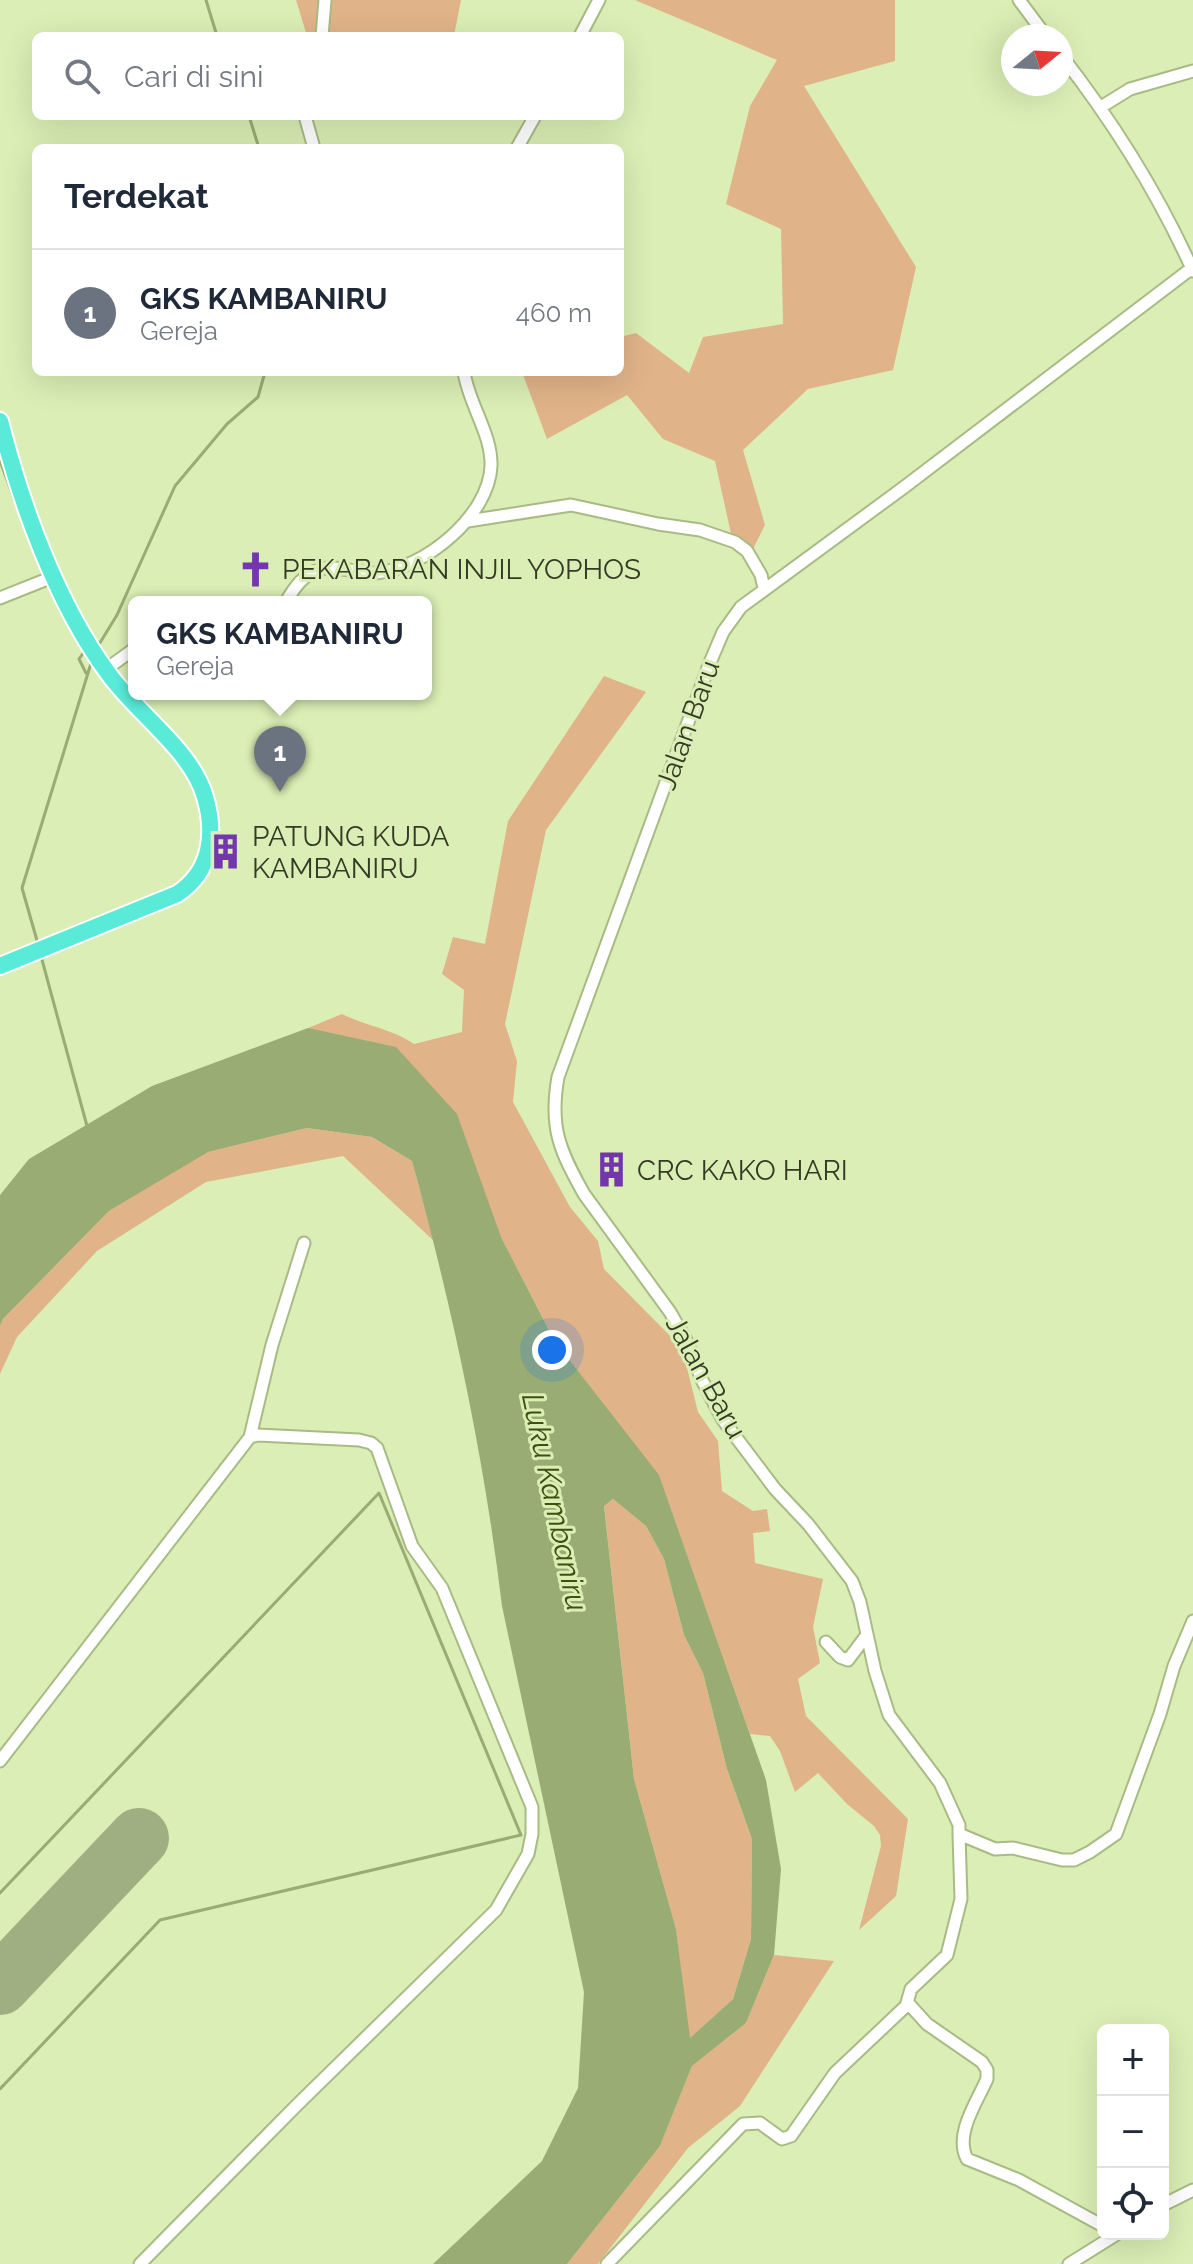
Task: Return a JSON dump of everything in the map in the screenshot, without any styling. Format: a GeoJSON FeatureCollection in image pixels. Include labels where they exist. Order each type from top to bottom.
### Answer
{"type":"FeatureCollection","features":[{"type":"Feature","properties":{"kind":"highway"},"geometry":{"type":"LineString","coordinates":[[0,421],[50,578],[103,666],[128,698]]}},
{"type":"Feature","properties":{"kind":"highway"},"geometry":{"type":"LineString","coordinates":[[0,966],[177,894],[199,874],[210,849],[205,794],[176,748],[130,700]]}},
{"type":"Feature","properties":{"kind":"street"},"geometry":{"type":"LineString","coordinates":[[322,32],[325,0]]}},
{"type":"Feature","properties":{"kind":"street"},"geometry":{"type":"LineString","coordinates":[[582,32],[599,0]]}},
{"type":"Feature","properties":{"kind":"street"},"geometry":{"type":"LineString","coordinates":[[1019,0],[1037,24]]}},
{"type":"Feature","properties":{"kind":"street"},"geometry":{"type":"LineString","coordinates":[[1073,71],[1101,107],[1153,190],[1176,231],[1192,270]]}},
{"type":"Feature","properties":{"kind":"street"},"geometry":{"type":"LineString","coordinates":[[1101,107],[1130,89],[1193,71]]}},
{"type":"Feature","properties":{"kind":"street"},"geometry":{"type":"LineString","coordinates":[[306,120],[313,144]]}},
{"type":"Feature","properties":{"kind":"street"},"geometry":{"type":"LineString","coordinates":[[519,144],[533,120]]}},
{"type":"Feature","properties":{"kind":"street","name":"Jalan Baru"},"geometry":{"type":"LineString","coordinates":[[607,2264],[743,2124],[760,2123],[782,2139],[791,2136],[835,2073],[908,2003],[911,1989],[941,1961],[949,1949],[961,1899],[959,1825],[940,1783],[889,1715],[852,1581],[808,1524],[775,1489],[723,1420],[670,1312],[584,1194],[554,1124],[553,1104],[558,1077],[709,665],[730,618],[764,588],[903,488],[1192,270]]}},
{"type":"Feature","properties":{"kind":"street"},"geometry":{"type":"LineString","coordinates":[[289,596],[307,575],[319,569],[375,573],[395,569],[422,556],[468,521],[483,499],[491,468],[491,452],[465,376]]}},
{"type":"Feature","properties":{"kind":"street"},"geometry":{"type":"LineString","coordinates":[[468,521],[571,505],[700,530],[735,542],[747,551],[761,575],[764,588]]}},
{"type":"Feature","properties":{"kind":"street"},"geometry":{"type":"LineString","coordinates":[[0,598],[50,578]]}},
{"type":"Feature","properties":{"kind":"street"},"geometry":{"type":"LineString","coordinates":[[103,666],[128,652]]}},
{"type":"Feature","properties":{"kind":"street"},"geometry":{"type":"LineString","coordinates":[[0,1761],[250,1437],[272,1345],[304,1243]]}},
{"type":"Feature","properties":{"kind":"street"},"geometry":{"type":"LineString","coordinates":[[140,2264],[489,1918],[524,1864],[531,1844],[532,1813],[529,1801],[442,1588],[412,1546],[377,1448],[359,1440],[250,1437]]}},
{"type":"Feature","properties":{"kind":"street"},"geometry":{"type":"LineString","coordinates":[[959,1834],[995,1849],[1013,1848],[1074,1860],[1116,1834],[1150,1743],[1174,1666],[1193,1621]]}},
{"type":"Feature","properties":{"kind":"street"},"geometry":{"type":"LineString","coordinates":[[826,1642],[840,1657],[848,1660],[866,1636]]}},
{"type":"Feature","properties":{"kind":"street"},"geometry":{"type":"LineString","coordinates":[[908,2003],[920,2018],[978,2059],[987,2070],[987,2079],[963,2138],[963,2152],[967,2159],[1019,2180],[1097,2223]]}},
{"type":"Feature","properties":{"kind":"street"},"geometry":{"type":"LineString","coordinates":[[1169,2202],[1193,2190]]}},
{"type":"Feature","properties":{"kind":"street"},"geometry":{"type":"LineString","coordinates":[[1069,2264],[1106,2240]]}},
{"type":"Feature","properties":{"kind":"shaded area"},"geometry":{"type":"Polygon","coordinates":[[[296,0],[461,0],[455,32],[306,32],[296,0]]]}},
{"type":"Feature","properties":{"kind":"shaded area"},"geometry":{"type":"Polygon","coordinates":[[[635,0],[895,0],[895,61],[804,86],[916,267],[893,370],[808,389],[743,450],[765,525],[752,551],[732,538],[715,461],[663,439],[627,395],[547,439],[523,376],[624,376],[624,336],[636,333],[689,373],[703,337],[783,324],[781,229],[726,204],[750,106],[777,60],[635,0]]]}},
{"type":"Feature","properties":{"kind":"shaded area"},"geometry":{"type":"Polygon","coordinates":[[[604,676],[646,692],[546,830],[505,1024],[517,1061],[513,1102],[570,1207],[598,1241],[604,1269],[682,1348],[698,1412],[718,1441],[722,1491],[753,1511],[767,1509],[770,1531],[753,1533],[755,1563],[823,1579],[813,1627],[820,1663],[798,1679],[806,1716],[908,1819],[896,1896],[859,1930],[881,1846],[880,1835],[818,1773],[795,1792],[780,1751],[770,1736],[750,1734],[659,1476],[554,1340],[501,1237],[308,1028],[342,1014],[414,1044],[462,1032],[464,990],[442,974],[453,937],[485,944],[508,821],[604,676]]]}},
{"type":"Feature","properties":{"kind":"shaded area"},"geometry":{"type":"Polygon","coordinates":[[[307,1128],[372,1137],[412,1161],[434,1241],[343,1156],[206,1182],[97,1251],[17,1337],[0,1374],[0,1326],[3,1319],[109,1211],[207,1152],[307,1128]]]}},
{"type":"Feature","properties":{"kind":"shaded area"},"geometry":{"type":"Polygon","coordinates":[[[613,1499],[646,1526],[664,1559],[684,1635],[703,1673],[727,1769],[752,1839],[751,1939],[733,1999],[689,2039],[676,1929],[634,1779],[604,1505],[613,1499]]]}},
{"type":"Feature","properties":{"kind":"shaded area"},"geometry":{"type":"Polygon","coordinates":[[[774,1955],[834,1961],[740,2106],[688,2148],[598,2264],[567,2264],[660,2146],[692,2066],[746,2023],[774,1955]]]}},
{"type":"Feature","properties":{"kind":"water","name":"Luku Kambaniru"},"geometry":{"type":"Polygon","coordinates":[[[308,1028],[396,1047],[457,1114],[501,1237],[554,1340],[659,1475],[766,1780],[781,1869],[774,1955],[746,2023],[692,2066],[660,2146],[567,2264],[433,2264],[542,2161],[578,2088],[584,1992],[502,1606],[486,1494],[465,1382],[412,1161],[372,1137],[307,1128],[208,1152],[109,1211],[3,1319],[0,1326],[0,1195],[29,1159],[152,1086],[308,1028]],[[613,1499],[604,1506],[634,1779],[676,1929],[690,2038],[733,1999],[751,1939],[752,1839],[727,1769],[703,1673],[684,1635],[664,1559],[646,1526],[613,1499]]]}},
{"type":"Feature","properties":{"kind":"waterway"},"geometry":{"type":"LineString","coordinates":[[206,0],[216,32]]}},
{"type":"Feature","properties":{"kind":"waterway"},"geometry":{"type":"LineString","coordinates":[[250,120],[258,144]]}},
{"type":"Feature","properties":{"kind":"waterway"},"geometry":{"type":"LineString","coordinates":[[98,646],[117,615],[175,486],[227,424],[258,397],[264,376]]}},
{"type":"Feature","properties":{"kind":"waterway"},"geometry":{"type":"LineString","coordinates":[[0,461],[36,557]]}},
{"type":"Feature","properties":{"kind":"waterway"},"geometry":{"type":"LineString","coordinates":[[83,649],[79,659],[86,673]]}},
{"type":"Feature","properties":{"kind":"waterway"},"geometry":{"type":"LineString","coordinates":[[38,944],[22,888],[92,660]]}},
{"type":"Feature","properties":{"kind":"waterway"},"geometry":{"type":"LineString","coordinates":[[41,956],[87,1126]]}},
{"type":"Feature","properties":{"kind":"waterway"},"geometry":{"type":"LineString","coordinates":[[0,1893],[379,1493],[521,1835],[160,1920],[0,2089]]}},
{"type":"Feature","properties":{"kind":"runway"},"geometry":{"type":"LineString","coordinates":[[0,1985],[139,1838]]}},
{"type":"Feature","properties":{"kind":"place","name":"PEKABARAN INJIL YOPHOS"},"geometry":{"type":"Point","coordinates":[256,569]}},
{"type":"Feature","properties":{"kind":"place","name":"GKS KAMBANIRU"},"geometry":{"type":"Point","coordinates":[280,792]}},
{"type":"Feature","properties":{"kind":"place","name":"PATUNG KUDA KAMBANIRU"},"geometry":{"type":"Point","coordinates":[226,852]}},
{"type":"Feature","properties":{"kind":"place","name":"CRC KAKO HARI"},"geometry":{"type":"Point","coordinates":[611,1170]}}]}
